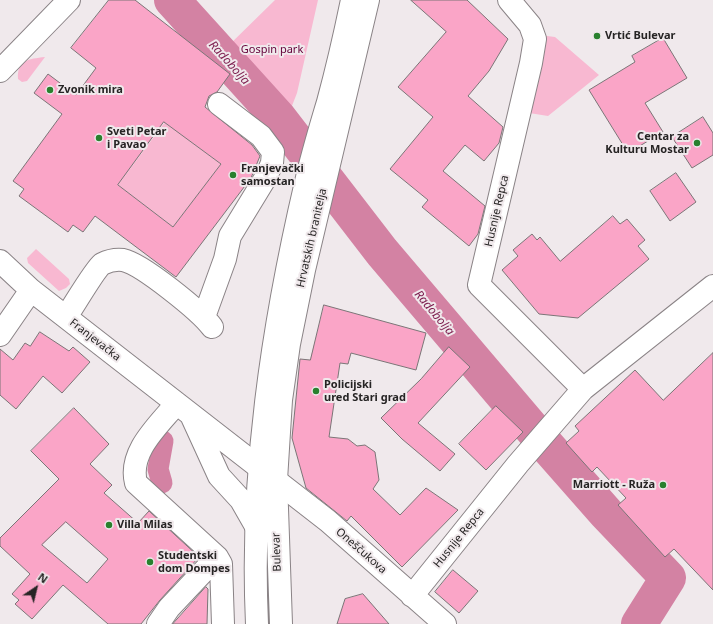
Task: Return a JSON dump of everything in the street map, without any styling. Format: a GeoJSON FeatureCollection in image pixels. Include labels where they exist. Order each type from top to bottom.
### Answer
{"type":"FeatureCollection","features":[{"type":"Feature","properties":{"kind":"street"},"geometry":{"type":"LineString","coordinates":[[0,71],[69,0]]}},
{"type":"Feature","properties":{"kind":"street"},"geometry":{"type":"LineString","coordinates":[[336,104],[352,0]]}},
{"type":"Feature","properties":{"kind":"street"},"geometry":{"type":"LineString","coordinates":[[257,624],[255,577],[258,466],[266,397],[278,318],[336,104],[368,0]]}},
{"type":"Feature","properties":{"kind":"street","name":"Husnije Repca"},"geometry":{"type":"LineString","coordinates":[[509,0],[530,25],[535,39],[531,63],[479,285],[583,389]]}},
{"type":"Feature","properties":{"kind":"street"},"geometry":{"type":"LineString","coordinates":[[66,317],[100,265],[111,260],[122,260],[131,263],[161,283],[209,323],[230,236],[266,177],[272,163],[273,152],[260,136],[219,104]]}},
{"type":"Feature","properties":{"kind":"street","name":"Hrvatskih branitelja"},"geometry":{"type":"LineString","coordinates":[[276,480],[281,400],[315,184]]}},
{"type":"Feature","properties":{"kind":"street","name":"Franjevačka"},"geometry":{"type":"LineString","coordinates":[[0,261],[31,290],[276,480]]}},
{"type":"Feature","properties":{"kind":"street","name":"Husnije Repca"},"geometry":{"type":"LineString","coordinates":[[412,596],[518,464],[583,389],[713,286]]}},
{"type":"Feature","properties":{"kind":"street"},"geometry":{"type":"LineString","coordinates":[[0,335],[31,290]]}},
{"type":"Feature","properties":{"kind":"street"},"geometry":{"type":"LineString","coordinates":[[184,410],[139,452],[133,473],[136,483],[216,557],[222,568],[223,624]]}},
{"type":"Feature","properties":{"kind":"street","name":"Franjevačka"},"geometry":{"type":"LineString","coordinates":[[184,410],[219,476],[240,500],[256,528]]}},
{"type":"Feature","properties":{"kind":"street","name":"Bulevar"},"geometry":{"type":"LineString","coordinates":[[276,480],[281,624]]}},
{"type":"Feature","properties":{"kind":"street","name":"Oneščukova"},"geometry":{"type":"LineString","coordinates":[[276,480],[328,521],[445,624]]}},
{"type":"Feature","properties":{"kind":"street"},"geometry":{"type":"LineString","coordinates":[[158,624],[169,608],[216,557]]}},
{"type":"Feature","properties":{"kind":"green space","name":"Gospin park"},"geometry":{"type":"Polygon","coordinates":[[[275,0],[318,0],[297,93],[288,116],[225,49],[275,0]]]}},
{"type":"Feature","properties":{"kind":"green space"},"geometry":{"type":"Polygon","coordinates":[[[539,35],[555,37],[599,75],[548,116],[523,112],[539,35]]]}},
{"type":"Feature","properties":{"kind":"green space"},"geometry":{"type":"Polygon","coordinates":[[[45,57],[27,81],[22,82],[18,79],[19,68],[22,64],[29,60],[45,57]]]}},
{"type":"Feature","properties":{"kind":"green space"},"geometry":{"type":"Polygon","coordinates":[[[165,122],[221,164],[173,227],[118,185],[165,122]]]}},
{"type":"Feature","properties":{"kind":"green space"},"geometry":{"type":"Polygon","coordinates":[[[36,249],[69,279],[70,284],[66,288],[59,291],[28,263],[27,258],[36,249]]]}},
{"type":"Feature","properties":{"kind":"building"},"geometry":{"type":"Polygon","coordinates":[[[109,0],[135,0],[230,74],[217,92],[209,96],[205,107],[252,145],[260,156],[251,178],[176,277],[95,216],[83,232],[73,225],[68,232],[19,196],[24,189],[13,181],[62,114],[34,93],[48,74],[76,95],[96,68],[71,48],[109,0]],[[164,122],[118,185],[173,227],[221,164],[164,122]]]}},
{"type":"Feature","properties":{"kind":"building"},"geometry":{"type":"Polygon","coordinates":[[[411,0],[467,0],[508,39],[489,71],[468,96],[503,127],[499,143],[484,161],[465,145],[443,171],[485,206],[478,234],[469,246],[422,207],[428,200],[390,169],[433,117],[398,87],[446,32],[411,0]]]}},
{"type":"Feature","properties":{"kind":"building"},"geometry":{"type":"Polygon","coordinates":[[[663,38],[687,78],[645,103],[663,132],[628,153],[589,90],[635,62],[632,56],[663,38]]]}},
{"type":"Feature","properties":{"kind":"building"},"geometry":{"type":"Polygon","coordinates":[[[703,117],[713,133],[713,155],[692,168],[672,137],[703,117]]]}},
{"type":"Feature","properties":{"kind":"building"},"geometry":{"type":"Polygon","coordinates":[[[676,173],[696,202],[670,221],[650,191],[676,173]]]}},
{"type":"Feature","properties":{"kind":"building"},"geometry":{"type":"Polygon","coordinates":[[[613,216],[620,224],[627,219],[645,240],[638,246],[649,259],[578,318],[539,314],[502,270],[518,256],[513,250],[532,234],[537,240],[540,237],[560,261],[613,216]]]}},
{"type":"Feature","properties":{"kind":"building"},"geometry":{"type":"Polygon","coordinates":[[[324,305],[426,333],[416,370],[351,353],[348,364],[340,363],[329,437],[348,439],[357,446],[365,445],[375,452],[379,480],[373,489],[400,515],[426,488],[458,510],[402,567],[351,516],[347,521],[306,488],[292,438],[300,359],[310,360],[324,305]]]}},
{"type":"Feature","properties":{"kind":"building"},"geometry":{"type":"Polygon","coordinates":[[[40,332],[69,351],[73,347],[90,362],[62,393],[43,376],[16,409],[0,395],[0,349],[13,360],[25,343],[30,346],[40,332]]]}},
{"type":"Feature","properties":{"kind":"building"},"geometry":{"type":"Polygon","coordinates":[[[449,347],[470,367],[418,423],[455,454],[440,471],[402,439],[381,418],[421,379],[449,347]]]}},
{"type":"Feature","properties":{"kind":"building","name":"Marriott - Ruža"},"geometry":{"type":"Polygon","coordinates":[[[713,353],[713,590],[674,549],[665,557],[618,505],[626,498],[597,467],[592,472],[566,443],[579,431],[575,426],[635,370],[663,400],[713,353]]]}},
{"type":"Feature","properties":{"kind":"building"},"geometry":{"type":"Polygon","coordinates":[[[496,406],[523,432],[486,470],[459,444],[496,406]]]}},
{"type":"Feature","properties":{"kind":"building"},"geometry":{"type":"Polygon","coordinates":[[[74,408],[109,444],[90,464],[112,485],[104,493],[138,523],[149,511],[199,557],[160,600],[141,624],[108,624],[63,585],[32,619],[15,604],[19,600],[12,594],[30,574],[0,546],[0,538],[59,479],[31,451],[74,408]],[[66,522],[42,545],[87,583],[108,559],[66,522]]]}},
{"type":"Feature","properties":{"kind":"building"},"geometry":{"type":"Polygon","coordinates":[[[453,570],[478,591],[459,613],[435,592],[453,570]]]}},
{"type":"Feature","properties":{"kind":"building"},"geometry":{"type":"Polygon","coordinates":[[[206,587],[208,589],[207,624],[173,624],[206,587]]]}},
{"type":"Feature","properties":{"kind":"building"},"geometry":{"type":"Polygon","coordinates":[[[363,594],[389,624],[337,624],[345,599],[363,594]]]}},
{"type":"Feature","properties":{"kind":"waterway","name":"Radobolja"},"geometry":{"type":"LineString","coordinates":[[172,0],[278,117],[382,252],[540,438],[606,513],[668,578],[639,624]]}},
{"type":"Feature","properties":{"kind":"waterway","name":"Radobolja"},"geometry":{"type":"LineString","coordinates":[[162,483],[158,469],[163,441]]}},
{"type":"Feature","properties":{"kind":"place","name":"Vrtić Bulevar"},"geometry":{"type":"Point","coordinates":[597,36]}},
{"type":"Feature","properties":{"kind":"place","name":"Zvonik mira"},"geometry":{"type":"Point","coordinates":[50,90]}},
{"type":"Feature","properties":{"kind":"place","name":"Sveti Petar i Pavao"},"geometry":{"type":"Point","coordinates":[99,138]}},
{"type":"Feature","properties":{"kind":"place","name":"Centar za Kulturu Mostar"},"geometry":{"type":"Point","coordinates":[697,143]}},
{"type":"Feature","properties":{"kind":"place","name":"Franjevački samostan"},"geometry":{"type":"Point","coordinates":[233,175]}},
{"type":"Feature","properties":{"kind":"place","name":"Policijski ured Stari grad"},"geometry":{"type":"Point","coordinates":[316,391]}},
{"type":"Feature","properties":{"kind":"place","name":"Marriott - Ruža"},"geometry":{"type":"Point","coordinates":[663,485]}},
{"type":"Feature","properties":{"kind":"place","name":"Villa Milas"},"geometry":{"type":"Point","coordinates":[109,525]}},
{"type":"Feature","properties":{"kind":"place","name":"Studentski dom Dompes"},"geometry":{"type":"Point","coordinates":[150,562]}}]}
